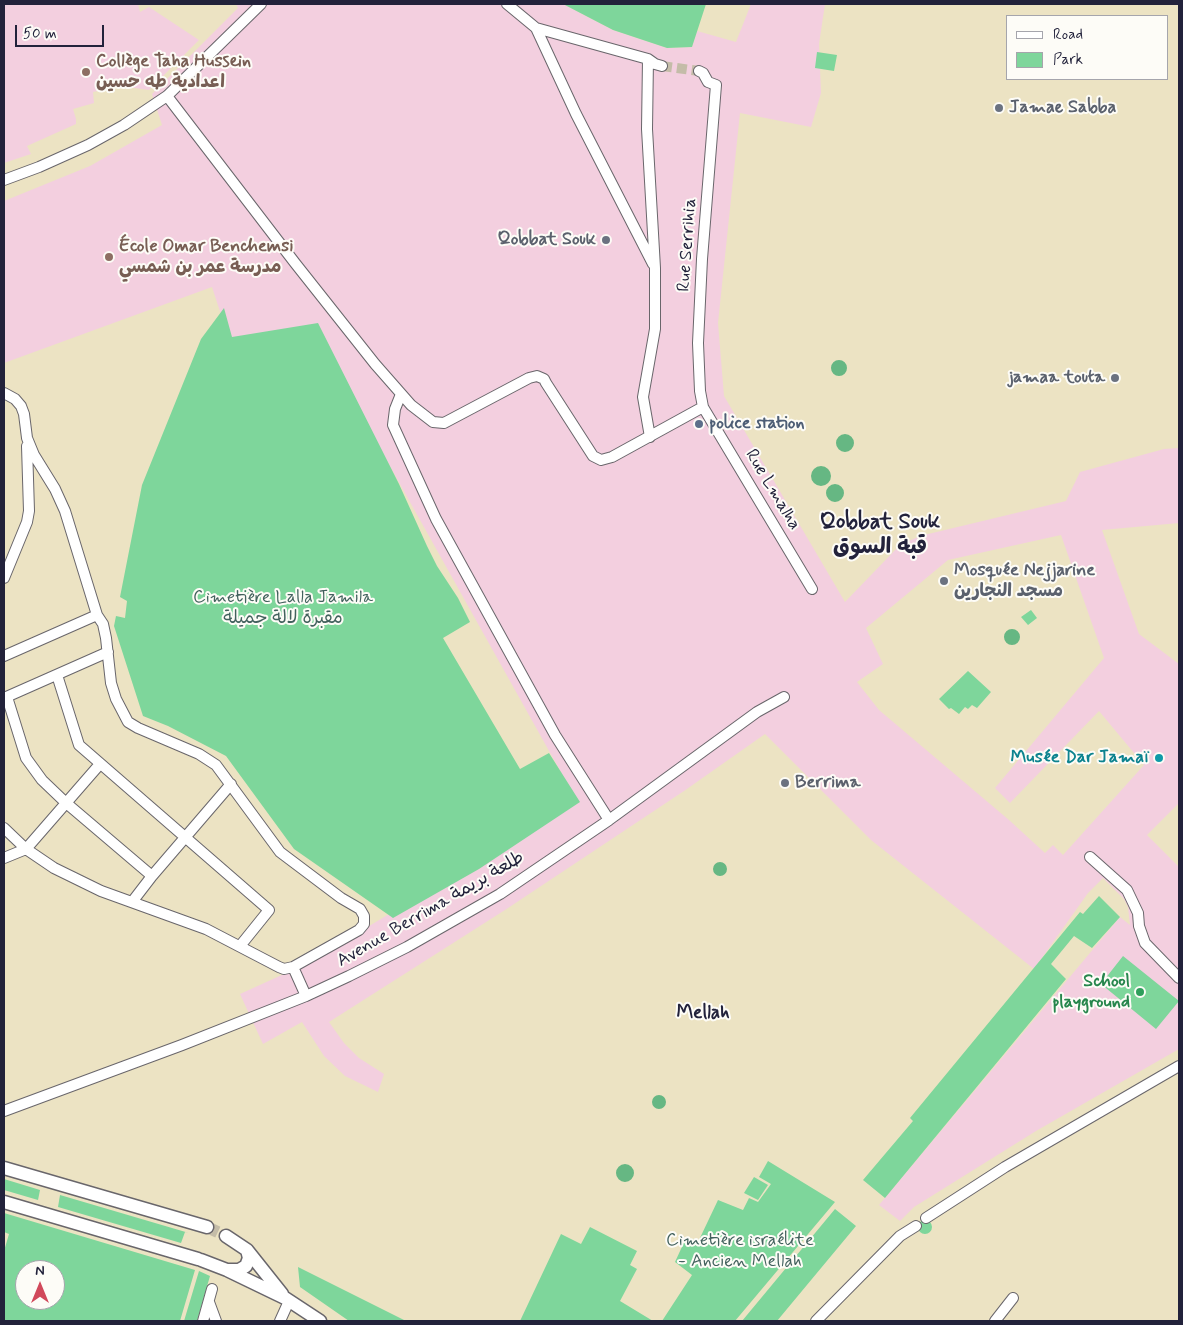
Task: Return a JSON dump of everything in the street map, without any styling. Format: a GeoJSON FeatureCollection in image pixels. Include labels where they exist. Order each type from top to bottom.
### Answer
{"type":"FeatureCollection","features":[{"type":"Feature","properties":{"kind":"street"},"geometry":{"type":"LineString","coordinates":[[4,180],[88,145],[124,125],[166,96],[261,4]]}},
{"type":"Feature","properties":{"kind":"street"},"geometry":{"type":"LineString","coordinates":[[250,14],[270,4]]}},
{"type":"Feature","properties":{"kind":"street"},"geometry":{"type":"LineString","coordinates":[[507,4],[536,28],[648,59],[654,64],[662,66]]}},
{"type":"Feature","properties":{"kind":"street"},"geometry":{"type":"LineString","coordinates":[[536,28],[576,114],[655,268]]}},
{"type":"Feature","properties":{"kind":"street"},"geometry":{"type":"LineString","coordinates":[[648,59],[648,129],[655,268],[655,329],[644,397],[650,437]]}},
{"type":"Feature","properties":{"kind":"street","name":"Rue Serrihia"},"geometry":{"type":"LineString","coordinates":[[699,71],[703,73],[708,82],[716,86],[702,258],[698,343],[700,391],[703,407]]}},
{"type":"Feature","properties":{"kind":"street"},"geometry":{"type":"LineString","coordinates":[[166,96],[375,364],[411,405],[431,421],[442,423],[529,378],[537,376],[541,377],[546,383],[592,456],[605,460],[703,407]]}},
{"type":"Feature","properties":{"kind":"street"},"geometry":{"type":"LineString","coordinates":[[4,393],[15,399],[21,406],[24,414],[27,438],[29,511],[27,522],[4,578]]}},
{"type":"Feature","properties":{"kind":"street"},"geometry":{"type":"LineString","coordinates":[[401,394],[393,425],[436,519],[555,735],[609,820]]}},
{"type":"Feature","properties":{"kind":"street","name":"Rue Lmalha"},"geometry":{"type":"LineString","coordinates":[[703,407],[812,589]]}},
{"type":"Feature","properties":{"kind":"street"},"geometry":{"type":"LineString","coordinates":[[4,828],[26,849],[67,876],[206,929],[284,969],[293,967],[359,930],[364,924],[364,916],[360,909],[280,852],[216,765],[199,754],[138,728],[128,722],[121,712],[111,683],[103,624],[97,615],[65,511],[55,489],[34,455],[27,438]]}},
{"type":"Feature","properties":{"kind":"street"},"geometry":{"type":"LineString","coordinates":[[4,656],[97,615]]}},
{"type":"Feature","properties":{"kind":"street"},"geometry":{"type":"LineString","coordinates":[[108,652],[6,697],[26,758],[42,780],[152,876]]}},
{"type":"Feature","properties":{"kind":"street"},"geometry":{"type":"LineString","coordinates":[[57,675],[79,745],[269,910],[240,946]]}},
{"type":"Feature","properties":{"kind":"street","name":"Avenue Berrima طلعة بريمة"},"geometry":{"type":"LineString","coordinates":[[4,1112],[306,996],[407,947],[500,894],[609,820],[757,712],[784,697]]}},
{"type":"Feature","properties":{"kind":"street"},"geometry":{"type":"LineString","coordinates":[[4,858],[26,849],[100,764]]}},
{"type":"Feature","properties":{"kind":"street"},"geometry":{"type":"LineString","coordinates":[[132,902],[231,784]]}},
{"type":"Feature","properties":{"kind":"street"},"geometry":{"type":"LineString","coordinates":[[1090,857],[1127,890],[1138,913],[1139,926],[1145,943],[1179,978]]}},
{"type":"Feature","properties":{"kind":"street"},"geometry":{"type":"LineString","coordinates":[[293,967],[306,996]]}},
{"type":"Feature","properties":{"kind":"street"},"geometry":{"type":"LineString","coordinates":[[926,1218],[1005,1167],[1179,1066]]}},
{"type":"Feature","properties":{"kind":"street"},"geometry":{"type":"LineString","coordinates":[[4,1168],[207,1227]]}},
{"type":"Feature","properties":{"kind":"street"},"geometry":{"type":"LineString","coordinates":[[4,1202],[200,1260],[227,1270],[287,1299],[320,1321]]}},
{"type":"Feature","properties":{"kind":"street"},"geometry":{"type":"LineString","coordinates":[[816,1321],[900,1236],[916,1226]]}},
{"type":"Feature","properties":{"kind":"street"},"geometry":{"type":"LineString","coordinates":[[226,1236],[247,1250],[287,1299]]}},
{"type":"Feature","properties":{"kind":"street"},"geometry":{"type":"LineString","coordinates":[[227,1270],[238,1270],[246,1266],[249,1258],[247,1250]]}},
{"type":"Feature","properties":{"kind":"street"},"geometry":{"type":"LineString","coordinates":[[203,1321],[212,1289]]}},
{"type":"Feature","properties":{"kind":"street"},"geometry":{"type":"LineString","coordinates":[[995,1321],[1013,1298]]}},
{"type":"Feature","properties":{"kind":"street"},"geometry":{"type":"LineString","coordinates":[[280,1321],[287,1299]]}},
{"type":"Feature","properties":{"kind":"street"},"geometry":{"type":"LineString","coordinates":[[209,1302],[216,1321]]}},
{"type":"Feature","properties":{"kind":"shaded area","name":"Collège Taha Hussein اعدادية طه حسين"},"geometry":{"type":"Polygon","coordinates":[[[4,4],[138,4],[140,12],[149,7],[199,40],[149,90],[106,84],[107,89],[93,92],[94,103],[73,109],[76,124],[27,146],[31,154],[4,163],[4,4]]]}},
{"type":"Feature","properties":{"kind":"shaded area"},"geometry":{"type":"Polygon","coordinates":[[[236,4],[563,4],[613,30],[667,48],[692,47],[697,31],[736,42],[751,4],[825,4],[819,44],[821,93],[811,127],[740,113],[718,323],[724,396],[845,602],[900,545],[920,536],[1066,501],[1080,472],[1164,449],[1179,448],[1179,523],[1102,530],[1139,634],[1179,664],[1179,803],[1147,835],[1179,867],[1179,1049],[1036,1131],[914,1207],[900,1221],[879,1205],[1120,917],[1130,925],[1128,907],[1124,899],[1103,878],[1088,893],[1034,969],[871,840],[765,734],[684,791],[505,910],[329,1022],[344,1043],[359,1058],[384,1074],[378,1092],[345,1076],[324,1056],[302,1022],[263,1044],[240,994],[306,964],[577,801],[315,332],[231,345],[212,287],[4,363],[4,201],[90,166],[162,125],[152,94],[238,8],[236,4]],[[1061,535],[948,560],[866,628],[883,664],[857,682],[879,710],[1009,820],[1045,853],[1053,845],[1063,855],[1144,765],[1099,711],[1010,803],[995,788],[1104,658],[1061,535]]]}},
{"type":"Feature","properties":{"kind":"green space"},"geometry":{"type":"Polygon","coordinates":[[[563,4],[706,4],[692,47],[667,48],[613,30],[563,4]]]}},
{"type":"Feature","properties":{"kind":"green space"},"geometry":{"type":"Polygon","coordinates":[[[817,52],[837,55],[834,71],[815,68],[817,52]]]}},
{"type":"Feature","properties":{"kind":"green space","name":"Cimetière Lalla Jamila مقبرة لالة جميلة"},"geometry":{"type":"Polygon","coordinates":[[[224,308],[232,337],[318,323],[399,484],[437,566],[458,598],[470,622],[443,638],[520,769],[549,753],[580,802],[479,869],[393,918],[294,849],[226,756],[168,726],[143,716],[114,626],[116,616],[125,618],[127,601],[120,597],[142,485],[201,339],[224,308]]]}},
{"type":"Feature","properties":{"kind":"green space"},"geometry":{"type":"Polygon","coordinates":[[[839,360],[845,362],[847,368],[845,374],[839,376],[833,374],[831,368],[833,362],[839,360]]]}},
{"type":"Feature","properties":{"kind":"green space"},"geometry":{"type":"Polygon","coordinates":[[[845,434],[851,437],[854,443],[851,449],[845,452],[839,449],[836,443],[839,437],[845,434]]]}},
{"type":"Feature","properties":{"kind":"green space"},"geometry":{"type":"Polygon","coordinates":[[[821,466],[828,469],[831,476],[828,483],[821,486],[814,483],[811,476],[814,469],[821,466]]]}},
{"type":"Feature","properties":{"kind":"green space"},"geometry":{"type":"Polygon","coordinates":[[[835,484],[841,487],[844,493],[841,499],[835,502],[829,499],[826,493],[829,487],[835,484]]]}},
{"type":"Feature","properties":{"kind":"green space"},"geometry":{"type":"Polygon","coordinates":[[[1031,610],[1037,618],[1028,625],[1021,617],[1031,610]]]}},
{"type":"Feature","properties":{"kind":"green space"},"geometry":{"type":"Polygon","coordinates":[[[1009,629],[1015,629],[1020,634],[1018,643],[1009,645],[1004,640],[1004,634],[1009,629]]]}},
{"type":"Feature","properties":{"kind":"green space"},"geometry":{"type":"Polygon","coordinates":[[[968,671],[991,692],[977,708],[972,705],[968,709],[965,707],[959,714],[951,708],[949,709],[939,699],[968,671]]]}},
{"type":"Feature","properties":{"kind":"green space"},"geometry":{"type":"Polygon","coordinates":[[[720,862],[725,864],[727,869],[725,874],[720,876],[715,874],[713,869],[715,864],[720,862]]]}},
{"type":"Feature","properties":{"kind":"green space"},"geometry":{"type":"Polygon","coordinates":[[[1099,896],[1120,917],[1092,948],[1074,936],[1051,964],[1066,979],[885,1198],[863,1180],[913,1121],[910,1118],[1080,912],[1083,914],[1099,896]]]}},
{"type":"Feature","properties":{"kind":"green space","name":"School playground"},"geometry":{"type":"Polygon","coordinates":[[[1123,956],[1179,1001],[1156,1029],[1101,984],[1123,956]]]}},
{"type":"Feature","properties":{"kind":"green space"},"geometry":{"type":"Polygon","coordinates":[[[659,1095],[664,1097],[666,1102],[664,1107],[659,1109],[654,1107],[652,1102],[654,1097],[659,1095]]]}},
{"type":"Feature","properties":{"kind":"green space","name":"Cimetière israélite - Ancien Mellah"},"geometry":{"type":"Polygon","coordinates":[[[768,1161],[835,1202],[735,1321],[662,1321],[692,1275],[675,1262],[686,1238],[699,1240],[718,1200],[743,1210],[749,1198],[758,1202],[771,1184],[759,1177],[768,1161]]]}},
{"type":"Feature","properties":{"kind":"green space"},"geometry":{"type":"Polygon","coordinates":[[[625,1164],[631,1167],[634,1173],[631,1179],[625,1182],[619,1179],[616,1173],[619,1167],[625,1164]]]}},
{"type":"Feature","properties":{"kind":"green space"},"geometry":{"type":"Polygon","coordinates":[[[754,1177],[768,1185],[758,1200],[744,1193],[754,1177]]]}},
{"type":"Feature","properties":{"kind":"green space"},"geometry":{"type":"Polygon","coordinates":[[[4,1179],[40,1190],[38,1200],[4,1190],[4,1179]]]}},
{"type":"Feature","properties":{"kind":"green space"},"geometry":{"type":"Polygon","coordinates":[[[60,1195],[189,1233],[185,1232],[181,1243],[58,1207],[60,1195]]]}},
{"type":"Feature","properties":{"kind":"green space"},"geometry":{"type":"Polygon","coordinates":[[[835,1209],[856,1226],[777,1321],[742,1321],[835,1209]]]}},
{"type":"Feature","properties":{"kind":"green space"},"geometry":{"type":"Polygon","coordinates":[[[4,1213],[195,1270],[180,1321],[4,1321],[4,1251],[9,1234],[4,1232],[4,1213]]]}},
{"type":"Feature","properties":{"kind":"green space"},"geometry":{"type":"Polygon","coordinates":[[[925,1220],[930,1222],[932,1227],[930,1232],[925,1234],[920,1232],[918,1227],[920,1222],[925,1220]]]}},
{"type":"Feature","properties":{"kind":"green space","name":"Cimetière israélite - Ancien Mellah"},"geometry":{"type":"Polygon","coordinates":[[[590,1227],[637,1251],[630,1265],[637,1269],[620,1301],[653,1321],[520,1321],[561,1234],[581,1244],[590,1227]]]}},
{"type":"Feature","properties":{"kind":"green space"},"geometry":{"type":"Polygon","coordinates":[[[298,1267],[406,1321],[349,1321],[300,1287],[298,1267]]]}},
{"type":"Feature","properties":{"kind":"green space"},"geometry":{"type":"Polygon","coordinates":[[[199,1271],[210,1276],[197,1321],[184,1321],[199,1271]]]}},
{"type":"Feature","properties":{"kind":"tunnel"},"geometry":{"type":"LineString","coordinates":[[662,66],[699,71]]}},
{"type":"Feature","properties":{"kind":"tunnel"},"geometry":{"type":"LineString","coordinates":[[207,1227],[226,1236]]}},
{"type":"Feature","properties":{"kind":"place","name":"Collège Taha Hussein اعدادية طه حسين"},"geometry":{"type":"Point","coordinates":[86,72]}},
{"type":"Feature","properties":{"kind":"place","name":"Jamae Sabba"},"geometry":{"type":"Point","coordinates":[999,108]}},
{"type":"Feature","properties":{"kind":"place","name":"Qobbat Souk"},"geometry":{"type":"Point","coordinates":[606,240]}},
{"type":"Feature","properties":{"kind":"place","name":"École Omar Benchemsi مدرسة عمر بن شمسي"},"geometry":{"type":"Point","coordinates":[109,257]}},
{"type":"Feature","properties":{"kind":"place","name":"jamaa touta"},"geometry":{"type":"Point","coordinates":[1115,378]}},
{"type":"Feature","properties":{"kind":"place","name":"police station"},"geometry":{"type":"Point","coordinates":[699,424]}},
{"type":"Feature","properties":{"kind":"place","name":"Mosquée Nejjarine مسجد النجارين"},"geometry":{"type":"Point","coordinates":[944,581]}},
{"type":"Feature","properties":{"kind":"place","name":"Musée Dar Jamaï"},"geometry":{"type":"Point","coordinates":[1159,758]}},
{"type":"Feature","properties":{"kind":"place","name":"Berrima"},"geometry":{"type":"Point","coordinates":[785,783]}},
{"type":"Feature","properties":{"kind":"place","name":"School playground"},"geometry":{"type":"Point","coordinates":[1140,992]}},
{"type":"Feature","properties":{"kind":"district","name":"Qobbat Souk قبة السوق"},"geometry":{"type":"Point","coordinates":[880,536]}},
{"type":"Feature","properties":{"kind":"district","name":"Mellah"},"geometry":{"type":"Point","coordinates":[703,1014]}}]}
